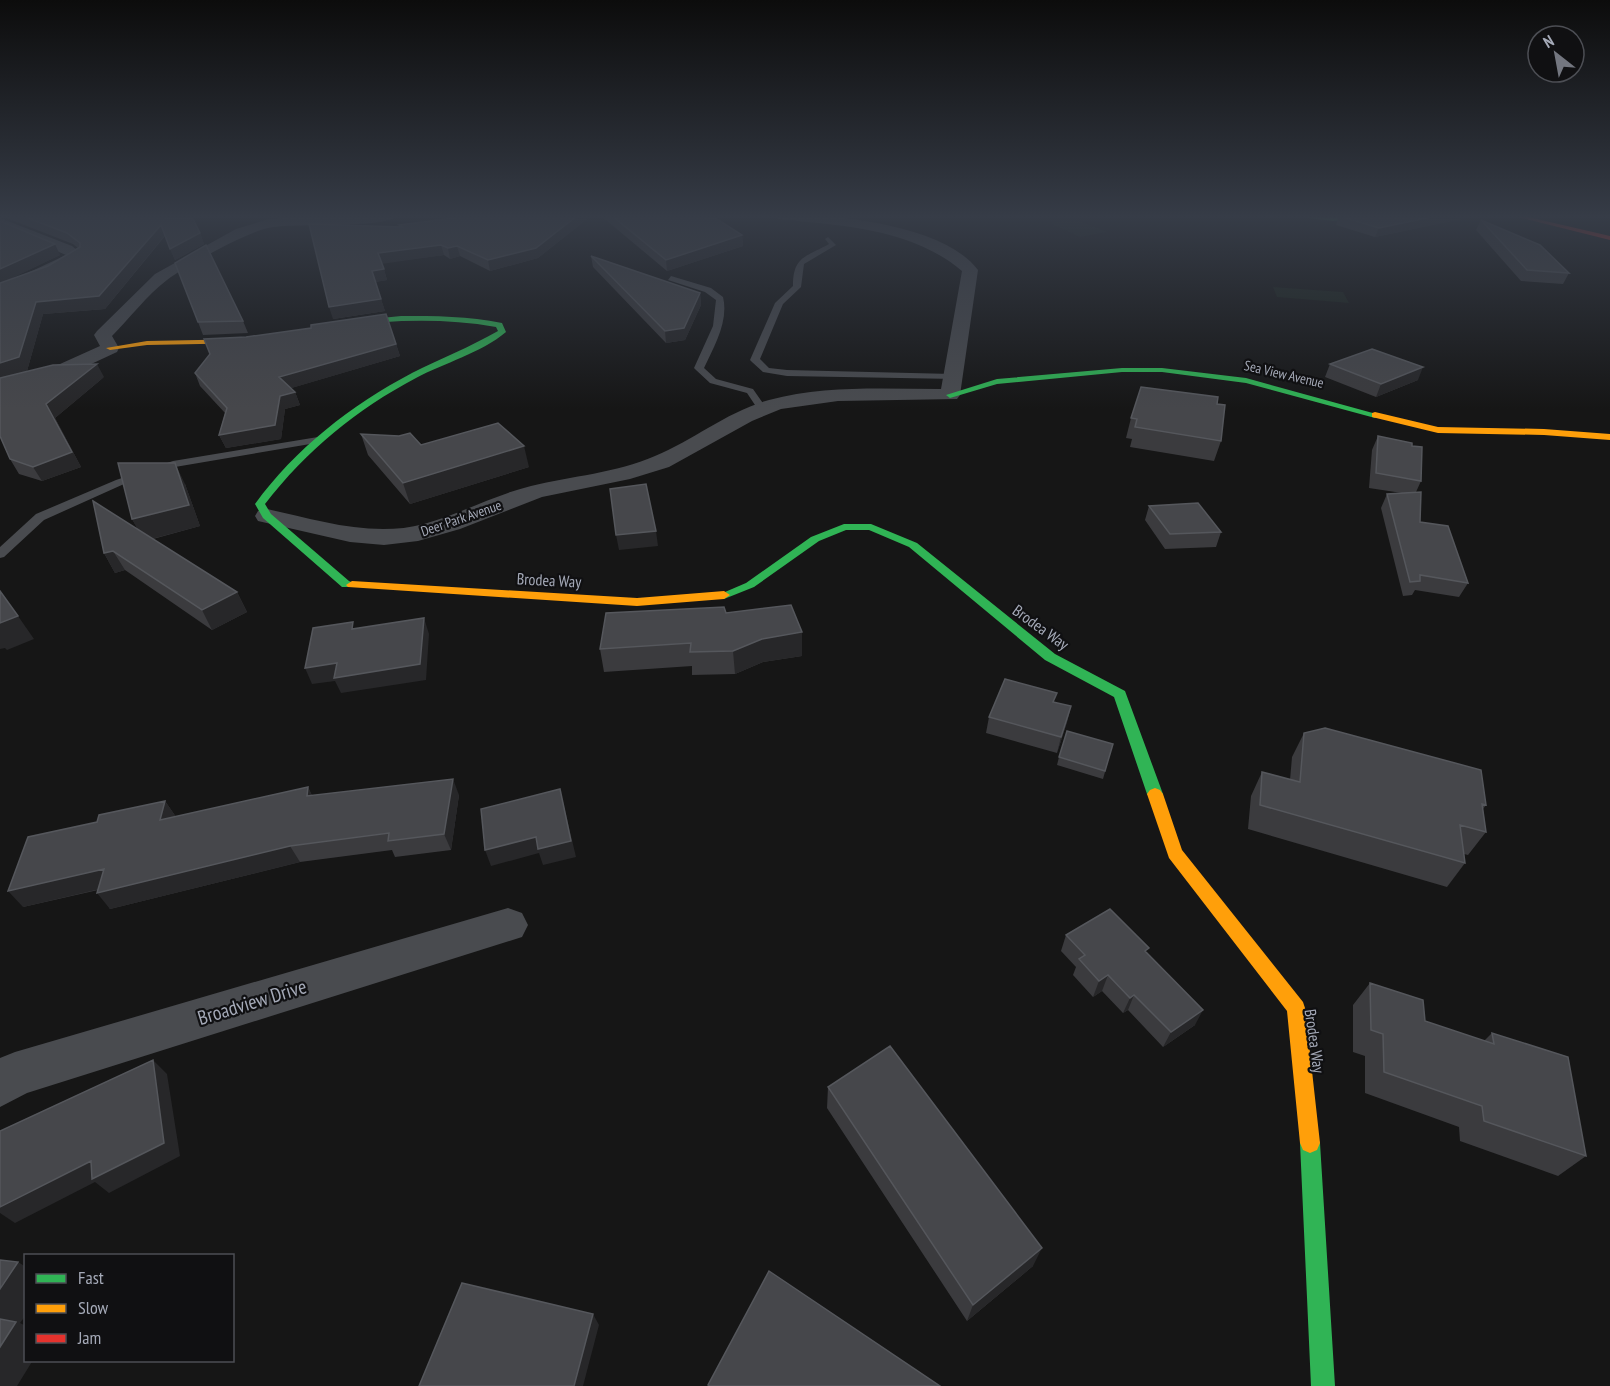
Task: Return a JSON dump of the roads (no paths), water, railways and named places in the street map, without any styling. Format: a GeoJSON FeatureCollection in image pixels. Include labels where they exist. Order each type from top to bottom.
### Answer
{"type":"FeatureCollection","features":[{"type":"Feature","properties":{"kind":"street"},"geometry":{"type":"LineString","coordinates":[[0,292],[29,280]]}},
{"type":"Feature","properties":{"kind":"street"},"geometry":{"type":"LineString","coordinates":[[110,348],[103,335],[158,280]]}},
{"type":"Feature","properties":{"kind":"street"},"geometry":{"type":"LineString","coordinates":[[952,386],[968,280]]}},
{"type":"Feature","properties":{"kind":"street"},"geometry":{"type":"LineString","coordinates":[[267,516],[260,504],[275,482],[318,440],[403,382],[502,332],[500,325],[480,321],[420,317],[388,317],[332,326]]}},
{"type":"Feature","properties":{"kind":"street"},"geometry":{"type":"LineString","coordinates":[[0,386],[67,368],[110,348],[147,343],[219,344],[265,339]]}},
{"type":"Feature","properties":{"kind":"street","name":"Sea View Avenue"},"geometry":{"type":"LineString","coordinates":[[952,386],[1037,380],[1122,370],[1162,370],[1257,384],[1406,424],[1438,430],[1544,432],[1610,437]]}},
{"type":"Feature","properties":{"kind":"street","name":"Deer Park Avenue"},"geometry":{"type":"LineString","coordinates":[[267,516],[365,537],[401,536],[437,528],[533,492],[660,462],[695,446],[741,417],[762,409],[802,399],[952,386]]}},
{"type":"Feature","properties":{"kind":"street","name":"Brodea Way"},"geometry":{"type":"LineString","coordinates":[[267,516],[346,585],[637,602],[720,597],[750,585],[815,539],[844,527],[871,527],[913,545],[1050,657],[1120,694],[1175,853],[1296,1008],[1311,1148],[1323,1386]]}},
{"type":"Feature","properties":{"kind":"street","name":"Broadview Drive"},"geometry":{"type":"LineString","coordinates":[[0,1084],[15,1074],[507,925]]}},
{"type":"Feature","properties":{"kind":"lane"},"geometry":{"type":"LineString","coordinates":[[676,280],[708,290],[720,299],[721,312],[712,341],[699,368],[713,381],[750,391],[762,409]]}},
{"type":"Feature","properties":{"kind":"lane"},"geometry":{"type":"LineString","coordinates":[[796,280],[797,287],[779,303],[755,360],[766,370],[952,386]]}},
{"type":"Feature","properties":{"kind":"lane"},"geometry":{"type":"LineString","coordinates":[[0,554],[40,517],[120,482],[173,464],[318,440]]}}]}
